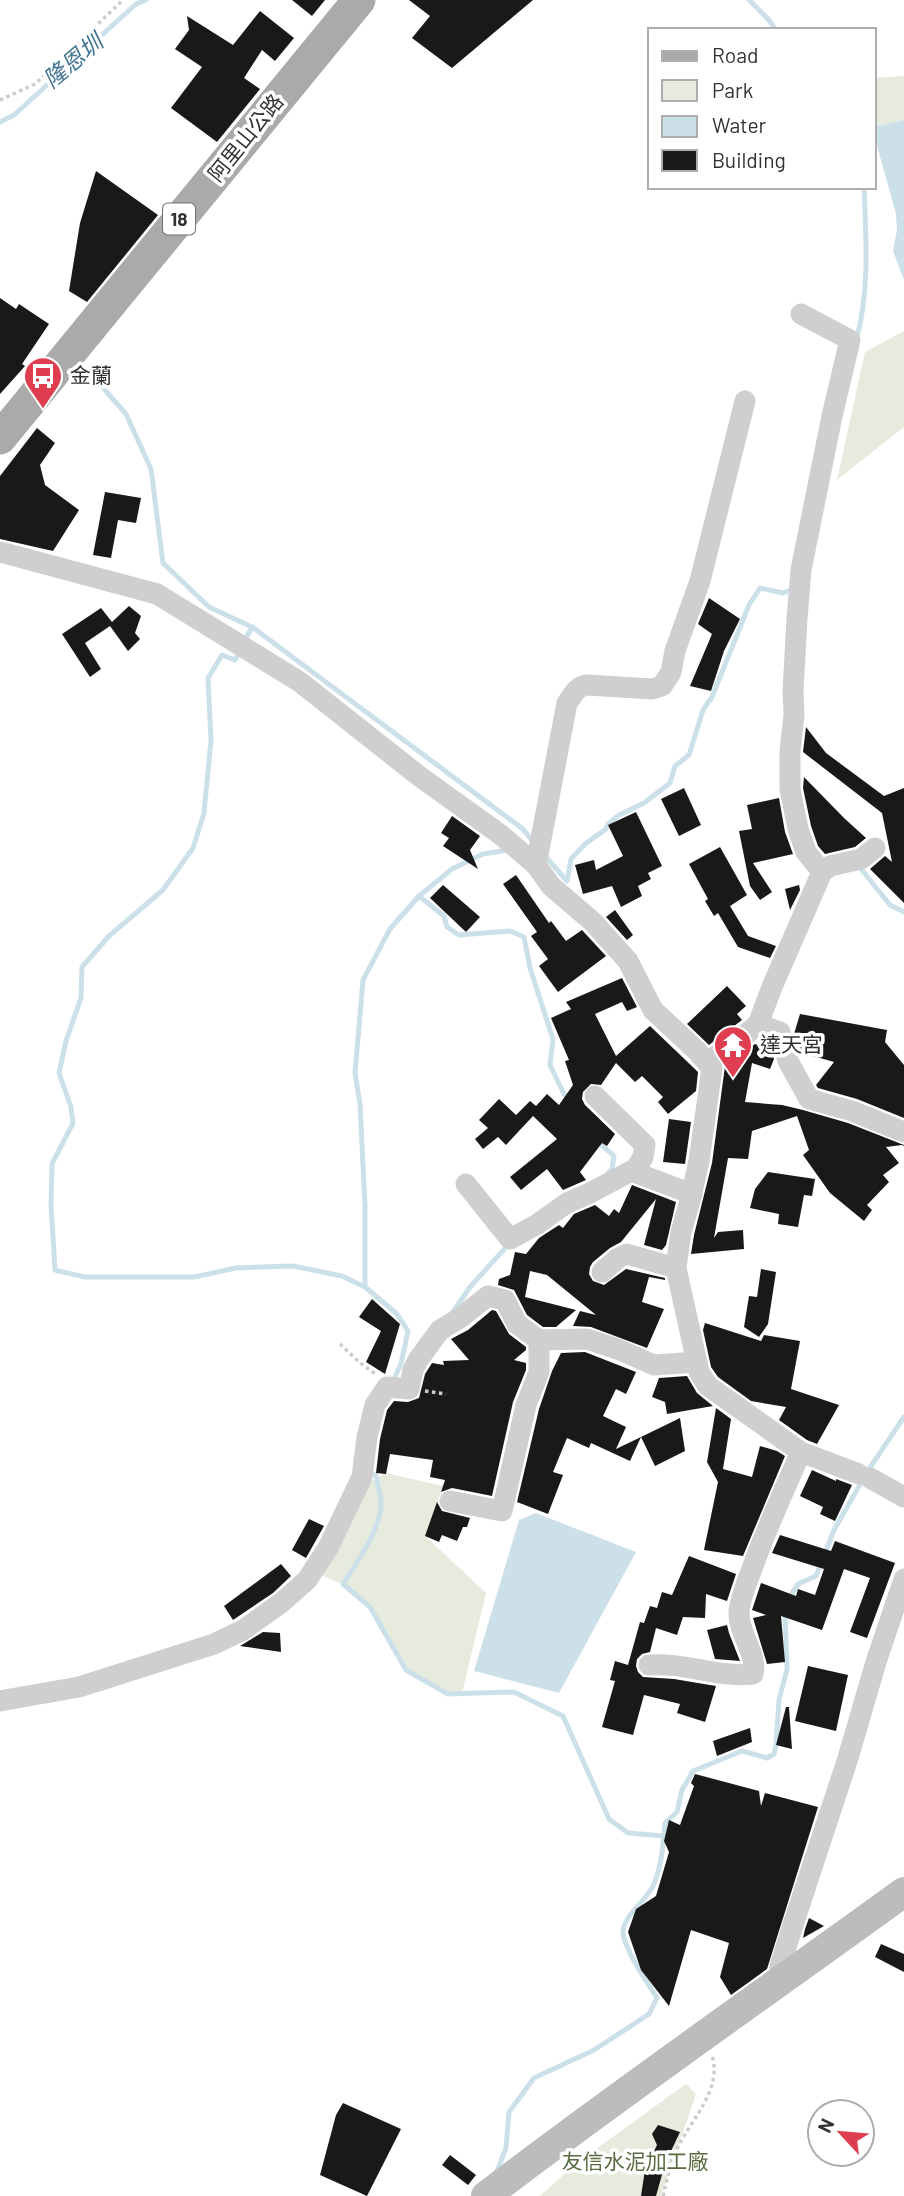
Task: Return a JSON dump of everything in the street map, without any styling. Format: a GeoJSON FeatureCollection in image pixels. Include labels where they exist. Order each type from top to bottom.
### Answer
{"type":"FeatureCollection","features":[{"type":"Feature","properties":{"kind":"main road","name":"阿里山公路"},"geometry":{"type":"LineString","coordinates":[[0,438],[359,0]]}},
{"type":"Feature","properties":{"kind":"street"},"geometry":{"type":"LineString","coordinates":[[801,314],[850,340],[801,570],[790,751],[789,789],[798,829],[806,852],[822,872]]}},
{"type":"Feature","properties":{"kind":"street"},"geometry":{"type":"LineString","coordinates":[[536,865],[567,703],[582,686],[652,690],[662,686],[671,672],[675,651],[700,581],[745,401]]}},
{"type":"Feature","properties":{"kind":"street"},"geometry":{"type":"LineString","coordinates":[[0,552],[157,594],[300,682],[419,776],[501,835],[536,865],[551,886],[593,922],[628,961],[653,1010],[712,1068],[699,1161],[681,1232],[676,1268],[699,1372],[708,1386],[801,1452],[865,1476],[904,1497]]}},
{"type":"Feature","properties":{"kind":"street"},"geometry":{"type":"LineString","coordinates":[[707,1062],[758,1024],[822,872],[830,866],[861,859],[875,848]]}},
{"type":"Feature","properties":{"kind":"street"},"geometry":{"type":"LineString","coordinates":[[758,1024],[780,1032],[788,1061],[808,1099],[852,1111],[904,1132]]}},
{"type":"Feature","properties":{"kind":"street"},"geometry":{"type":"LineString","coordinates":[[595,1096],[645,1145],[643,1157],[634,1172]]}},
{"type":"Feature","properties":{"kind":"street"},"geometry":{"type":"LineString","coordinates":[[466,1184],[510,1239],[567,1203],[631,1171],[692,1194]]}},
{"type":"Feature","properties":{"kind":"street"},"geometry":{"type":"LineString","coordinates":[[602,1272],[627,1254],[676,1268]]}},
{"type":"Feature","properties":{"kind":"street"},"geometry":{"type":"LineString","coordinates":[[0,1702],[79,1687],[214,1644],[243,1630],[281,1604],[307,1580],[328,1548],[362,1477],[367,1437],[375,1405],[387,1387],[409,1389],[418,1360],[440,1330],[488,1296],[505,1300],[517,1324],[539,1340],[587,1339],[653,1365],[697,1362]]}},
{"type":"Feature","properties":{"kind":"street"},"geometry":{"type":"LineString","coordinates":[[450,1501],[502,1511],[526,1405],[539,1371],[539,1340]]}},
{"type":"Feature","properties":{"kind":"street"},"geometry":{"type":"LineString","coordinates":[[649,1665],[666,1664],[735,1676],[753,1674],[755,1666],[739,1612],[768,1524],[801,1452]]}},
{"type":"Feature","properties":{"kind":"street"},"geometry":{"type":"LineString","coordinates":[[779,1983],[780,1966],[904,1579]]}},
{"type":"Feature","properties":{"kind":"street"},"geometry":{"type":"LineString","coordinates":[[486,2196],[705,2034],[904,1892]]}},
{"type":"Feature","properties":{"kind":"path"},"geometry":{"type":"LineString","coordinates":[[0,100],[35,84],[123,0]]}},
{"type":"Feature","properties":{"kind":"path"},"geometry":{"type":"LineString","coordinates":[[340,1344],[374,1372],[387,1387]]}},
{"type":"Feature","properties":{"kind":"path"},"geometry":{"type":"LineString","coordinates":[[663,2196],[676,2150],[707,2098],[716,2067],[705,2034]]}},
{"type":"Feature","properties":{"kind":"green space"},"geometry":{"type":"Polygon","coordinates":[[[904,76],[904,120],[876,127],[876,78],[904,76]]]}},
{"type":"Feature","properties":{"kind":"green space"},"geometry":{"type":"Polygon","coordinates":[[[904,331],[904,427],[837,480],[865,352],[904,331]]]}},
{"type":"Feature","properties":{"kind":"green space"},"geometry":{"type":"Polygon","coordinates":[[[386,1473],[443,1486],[425,1536],[486,1593],[462,1693],[448,1694],[406,1670],[370,1607],[343,1584],[320,1575],[365,1485],[386,1473]]]}},
{"type":"Feature","properties":{"kind":"green space","name":"友信水泥加工廠"},"geometry":{"type":"Polygon","coordinates":[[[686,2084],[696,2094],[661,2196],[540,2196],[578,2162],[686,2084]]]}},
{"type":"Feature","properties":{"kind":"water"},"geometry":{"type":"Polygon","coordinates":[[[904,120],[904,280],[893,251],[897,230],[896,214],[876,142],[876,127],[904,120]]]}},
{"type":"Feature","properties":{"kind":"water"},"geometry":{"type":"Polygon","coordinates":[[[536,1513],[636,1552],[559,1693],[474,1671],[519,1520],[536,1513]]]}},
{"type":"Feature","properties":{"kind":"building"},"geometry":{"type":"Polygon","coordinates":[[[292,0],[325,0],[312,16],[292,0]]]}},
{"type":"Feature","properties":{"kind":"building"},"geometry":{"type":"Polygon","coordinates":[[[409,0],[533,0],[452,68],[412,38],[430,16],[409,0]]]}},
{"type":"Feature","properties":{"kind":"building"},"geometry":{"type":"Polygon","coordinates":[[[260,11],[294,38],[275,61],[262,50],[244,78],[260,89],[217,142],[171,108],[202,67],[175,49],[189,30],[187,16],[233,45],[260,11]]]}},
{"type":"Feature","properties":{"kind":"building"},"geometry":{"type":"Polygon","coordinates":[[[96,171],[158,215],[87,302],[69,291],[80,223],[96,171]]]}},
{"type":"Feature","properties":{"kind":"building"},"geometry":{"type":"Polygon","coordinates":[[[0,298],[16,309],[19,304],[49,324],[22,364],[25,366],[0,394],[0,298]]]}},
{"type":"Feature","properties":{"kind":"building"},"geometry":{"type":"Polygon","coordinates":[[[37,428],[55,443],[40,465],[45,485],[79,510],[53,551],[0,539],[0,476],[37,428]]]}},
{"type":"Feature","properties":{"kind":"building"},"geometry":{"type":"Polygon","coordinates":[[[105,492],[141,498],[136,523],[118,520],[111,558],[93,555],[105,492]]]}},
{"type":"Feature","properties":{"kind":"building"},"geometry":{"type":"Polygon","coordinates":[[[709,598],[740,619],[724,651],[711,691],[690,686],[712,634],[698,624],[709,598]]]}},
{"type":"Feature","properties":{"kind":"building"},"geometry":{"type":"Polygon","coordinates":[[[129,606],[141,616],[135,633],[140,639],[128,651],[110,626],[85,643],[101,669],[90,677],[62,634],[101,608],[112,622],[129,606]]]}},
{"type":"Feature","properties":{"kind":"building"},"geometry":{"type":"Polygon","coordinates":[[[806,727],[826,753],[884,796],[904,788],[904,903],[870,869],[885,856],[892,862],[882,813],[803,752],[806,727]]]}},
{"type":"Feature","properties":{"kind":"building"},"geometry":{"type":"Polygon","coordinates":[[[804,777],[866,838],[855,847],[825,854],[818,846],[811,826],[803,788],[804,777]]]}},
{"type":"Feature","properties":{"kind":"building"},"geometry":{"type":"Polygon","coordinates":[[[684,788],[701,825],[679,836],[661,799],[684,788]]]}},
{"type":"Feature","properties":{"kind":"building"},"geometry":{"type":"Polygon","coordinates":[[[779,798],[785,832],[793,854],[753,863],[772,892],[760,900],[750,886],[739,831],[752,829],[747,805],[779,798]]]}},
{"type":"Feature","properties":{"kind":"building"},"geometry":{"type":"Polygon","coordinates":[[[636,812],[662,866],[648,873],[651,879],[638,886],[642,896],[621,907],[612,886],[583,894],[575,865],[594,860],[596,870],[623,856],[608,825],[636,812]]]}},
{"type":"Feature","properties":{"kind":"building"},"geometry":{"type":"Polygon","coordinates":[[[452,816],[480,836],[470,850],[478,869],[443,846],[449,838],[441,833],[452,816]]]}},
{"type":"Feature","properties":{"kind":"building"},"geometry":{"type":"Polygon","coordinates":[[[720,847],[747,895],[730,906],[748,936],[776,946],[770,958],[738,947],[718,913],[714,916],[705,901],[708,899],[689,864],[720,847]]]}},
{"type":"Feature","properties":{"kind":"building"},"geometry":{"type":"Polygon","coordinates":[[[516,875],[549,923],[551,921],[566,941],[582,930],[606,956],[558,992],[539,966],[548,959],[531,936],[537,932],[503,884],[516,875]]]}},
{"type":"Feature","properties":{"kind":"building"},"geometry":{"type":"Polygon","coordinates":[[[443,885],[480,917],[466,932],[430,898],[443,885]]]}},
{"type":"Feature","properties":{"kind":"building"},"geometry":{"type":"Polygon","coordinates":[[[799,885],[800,890],[790,910],[785,889],[799,885]]]}},
{"type":"Feature","properties":{"kind":"building"},"geometry":{"type":"Polygon","coordinates":[[[615,910],[633,935],[627,940],[606,917],[615,910]]]}},
{"type":"Feature","properties":{"kind":"building"},"geometry":{"type":"Polygon","coordinates":[[[622,978],[637,1007],[627,1011],[622,1002],[595,1014],[616,1056],[650,1026],[698,1072],[696,1091],[668,1114],[658,1102],[663,1097],[642,1076],[635,1082],[616,1063],[601,1085],[591,1084],[583,1092],[585,1105],[615,1134],[607,1146],[602,1143],[580,1172],[586,1180],[563,1190],[547,1169],[521,1190],[510,1177],[557,1139],[533,1116],[506,1145],[498,1137],[483,1149],[475,1139],[488,1128],[479,1120],[499,1099],[516,1115],[530,1101],[536,1106],[547,1094],[559,1105],[573,1085],[565,1061],[569,1060],[551,1018],[571,1009],[566,1002],[622,978]]]}},
{"type":"Feature","properties":{"kind":"building"},"geometry":{"type":"Polygon","coordinates":[[[727,986],[746,1006],[737,1014],[742,1020],[709,1045],[687,1024],[727,986]]]}},
{"type":"Feature","properties":{"kind":"building"},"geometry":{"type":"Polygon","coordinates":[[[800,1014],[887,1030],[885,1042],[904,1065],[904,1118],[857,1099],[818,1088],[816,1085],[834,1062],[799,1052],[794,1034],[800,1014]]]}},
{"type":"Feature","properties":{"kind":"building"},"geometry":{"type":"Polygon","coordinates":[[[755,1044],[771,1050],[774,1059],[770,1069],[752,1063],[745,1102],[803,1110],[848,1123],[904,1145],[886,1147],[899,1163],[883,1175],[889,1182],[867,1205],[872,1210],[864,1221],[830,1193],[803,1155],[809,1150],[797,1116],[752,1131],[748,1159],[728,1158],[714,1238],[718,1232],[743,1230],[744,1249],[691,1254],[712,1163],[725,1066],[755,1044]]]}},
{"type":"Feature","properties":{"kind":"building"},"geometry":{"type":"Polygon","coordinates":[[[669,1119],[691,1122],[685,1164],[663,1162],[669,1119]]]}},
{"type":"Feature","properties":{"kind":"building"},"geometry":{"type":"Polygon","coordinates":[[[768,1172],[815,1179],[812,1196],[804,1195],[798,1227],[778,1224],[779,1214],[750,1208],[755,1189],[768,1172]]]}},
{"type":"Feature","properties":{"kind":"building"},"geometry":{"type":"Polygon","coordinates":[[[632,1185],[676,1202],[666,1245],[662,1250],[644,1245],[656,1199],[621,1242],[593,1262],[589,1274],[593,1281],[604,1285],[626,1269],[665,1278],[649,1277],[642,1302],[664,1309],[647,1348],[591,1327],[573,1326],[580,1311],[596,1315],[547,1275],[530,1271],[525,1297],[576,1310],[556,1327],[543,1327],[527,1315],[514,1290],[498,1285],[499,1279],[510,1275],[515,1252],[526,1254],[539,1238],[559,1225],[563,1228],[574,1214],[595,1205],[609,1216],[614,1209],[619,1213],[632,1185]]]}},
{"type":"Feature","properties":{"kind":"building"},"geometry":{"type":"Polygon","coordinates":[[[761,1269],[776,1272],[768,1324],[759,1337],[744,1327],[749,1296],[757,1297],[761,1269]]]}},
{"type":"Feature","properties":{"kind":"building"},"geometry":{"type":"Polygon","coordinates":[[[372,1299],[400,1324],[385,1374],[366,1362],[381,1331],[359,1317],[372,1299]]]}},
{"type":"Feature","properties":{"kind":"building"},"geometry":{"type":"Polygon","coordinates":[[[492,1310],[496,1311],[509,1334],[526,1347],[514,1360],[526,1363],[526,1370],[513,1402],[492,1496],[452,1488],[441,1492],[445,1480],[430,1477],[433,1460],[390,1454],[386,1474],[376,1473],[387,1410],[394,1401],[408,1402],[419,1398],[425,1374],[432,1363],[444,1365],[443,1361],[469,1360],[451,1339],[468,1330],[492,1310]]]}},
{"type":"Feature","properties":{"kind":"building"},"geometry":{"type":"Polygon","coordinates":[[[705,1323],[761,1341],[764,1335],[800,1341],[791,1389],[839,1405],[817,1444],[779,1420],[786,1407],[751,1401],[718,1377],[711,1367],[703,1330],[705,1323]]]}},
{"type":"Feature","properties":{"kind":"building"},"geometry":{"type":"Polygon","coordinates":[[[585,1352],[636,1372],[626,1394],[616,1389],[603,1416],[626,1427],[616,1449],[641,1437],[630,1461],[591,1443],[589,1448],[567,1438],[553,1472],[563,1475],[548,1514],[517,1502],[539,1409],[552,1371],[561,1353],[585,1352]]]}},
{"type":"Feature","properties":{"kind":"building"},"geometry":{"type":"Polygon","coordinates":[[[687,1376],[697,1393],[713,1406],[667,1414],[665,1402],[652,1397],[659,1378],[687,1376]]]}},
{"type":"Feature","properties":{"kind":"building"},"geometry":{"type":"Polygon","coordinates":[[[716,1408],[731,1419],[723,1469],[752,1477],[760,1446],[785,1456],[743,1556],[704,1550],[718,1482],[707,1462],[716,1408]]]}},
{"type":"Feature","properties":{"kind":"building"},"geometry":{"type":"Polygon","coordinates":[[[680,1418],[685,1451],[655,1466],[641,1437],[680,1418]]]}},
{"type":"Feature","properties":{"kind":"building"},"geometry":{"type":"Polygon","coordinates":[[[812,1470],[852,1485],[835,1521],[820,1514],[823,1507],[800,1496],[812,1470]]]}},
{"type":"Feature","properties":{"kind":"building"},"geometry":{"type":"Polygon","coordinates":[[[437,1502],[442,1511],[470,1518],[457,1541],[442,1535],[439,1542],[425,1536],[437,1502]]]}},
{"type":"Feature","properties":{"kind":"building"},"geometry":{"type":"Polygon","coordinates":[[[309,1519],[324,1526],[306,1558],[292,1550],[309,1519]]]}},
{"type":"Feature","properties":{"kind":"building"},"geometry":{"type":"Polygon","coordinates":[[[780,1535],[831,1551],[835,1541],[895,1563],[867,1638],[850,1632],[870,1578],[844,1569],[822,1630],[781,1616],[785,1662],[767,1664],[753,1618],[766,1615],[752,1610],[761,1583],[796,1596],[798,1589],[815,1595],[824,1569],[772,1553],[780,1535]]]}},
{"type":"Feature","properties":{"kind":"building"},"geometry":{"type":"Polygon","coordinates":[[[689,1556],[736,1574],[727,1601],[706,1594],[705,1618],[683,1617],[677,1635],[656,1628],[650,1652],[637,1659],[636,1666],[643,1677],[716,1686],[705,1722],[677,1713],[680,1704],[644,1695],[633,1735],[602,1727],[615,1681],[610,1680],[615,1661],[628,1665],[640,1622],[644,1623],[650,1606],[657,1608],[662,1592],[672,1595],[689,1556]]]}},
{"type":"Feature","properties":{"kind":"building"},"geometry":{"type":"Polygon","coordinates":[[[281,1564],[291,1576],[273,1593],[233,1620],[224,1606],[281,1564]]]}},
{"type":"Feature","properties":{"kind":"building"},"geometry":{"type":"Polygon","coordinates":[[[727,1625],[740,1661],[715,1659],[707,1630],[727,1625]]]}},
{"type":"Feature","properties":{"kind":"building"},"geometry":{"type":"Polygon","coordinates":[[[263,1632],[280,1633],[281,1652],[240,1646],[263,1632]]]}},
{"type":"Feature","properties":{"kind":"building"},"geometry":{"type":"Polygon","coordinates":[[[808,1666],[848,1675],[836,1731],[795,1721],[808,1666]]]}},
{"type":"Feature","properties":{"kind":"building"},"geometry":{"type":"Polygon","coordinates":[[[786,1707],[789,1707],[792,1749],[776,1745],[786,1707]]]}},
{"type":"Feature","properties":{"kind":"building"},"geometry":{"type":"Polygon","coordinates":[[[750,1728],[752,1742],[717,1756],[713,1741],[750,1728]]]}},
{"type":"Feature","properties":{"kind":"building"},"geometry":{"type":"Polygon","coordinates":[[[695,1774],[759,1791],[761,1806],[765,1793],[818,1807],[767,1969],[731,1995],[720,1977],[729,1943],[691,1930],[669,2006],[641,1970],[628,1932],[636,1909],[656,1896],[669,1852],[664,1841],[669,1820],[680,1825],[694,1786],[691,1783],[695,1774]]]}},
{"type":"Feature","properties":{"kind":"building"},"geometry":{"type":"Polygon","coordinates":[[[809,1918],[824,1926],[803,1938],[805,1929],[809,1918]]]}},
{"type":"Feature","properties":{"kind":"building"},"geometry":{"type":"Polygon","coordinates":[[[881,1944],[904,1954],[904,1972],[875,1957],[881,1944]]]}},
{"type":"Feature","properties":{"kind":"building"},"geometry":{"type":"Polygon","coordinates":[[[343,2103],[401,2129],[367,2196],[320,2175],[336,2115],[343,2103]]]}},
{"type":"Feature","properties":{"kind":"building"},"geometry":{"type":"Polygon","coordinates":[[[658,2125],[680,2132],[665,2164],[656,2196],[641,2196],[645,2170],[657,2145],[652,2134],[658,2125]]]}},
{"type":"Feature","properties":{"kind":"building"},"geometry":{"type":"Polygon","coordinates":[[[450,2155],[476,2175],[468,2185],[442,2165],[450,2155]]]}},
{"type":"Feature","properties":{"kind":"waterway","name":"隆恩圳"},"geometry":{"type":"LineString","coordinates":[[0,122],[14,115],[136,4],[146,0]]}},
{"type":"Feature","properties":{"kind":"waterway"},"geometry":{"type":"LineString","coordinates":[[749,0],[775,28]]}},
{"type":"Feature","properties":{"kind":"waterway"},"geometry":{"type":"LineString","coordinates":[[856,341],[865,284],[864,189]]}},
{"type":"Feature","properties":{"kind":"waterway"},"geometry":{"type":"LineString","coordinates":[[98,382],[126,414],[151,469],[163,563],[209,607],[252,627],[244,642]]}},
{"type":"Feature","properties":{"kind":"waterway"},"geometry":{"type":"LineString","coordinates":[[545,856],[567,881],[571,859],[585,844],[606,829],[619,815],[644,803],[670,783],[675,766],[689,755],[703,710],[712,697],[749,605],[760,588],[783,593],[793,589]]}},
{"type":"Feature","properties":{"kind":"waterway"},"geometry":{"type":"LineString","coordinates":[[252,627],[523,829],[534,843]]}},
{"type":"Feature","properties":{"kind":"waterway"},"geometry":{"type":"LineString","coordinates":[[240,651],[235,660],[222,655],[208,678],[211,740],[204,813],[193,848],[163,890],[109,936],[82,967],[81,998],[66,1041],[59,1073],[71,1107],[73,1123],[52,1164],[51,1205],[55,1270],[85,1277],[194,1277],[236,1268],[293,1266],[342,1276],[365,1287],[397,1314],[408,1331],[401,1364],[393,1381]]}},
{"type":"Feature","properties":{"kind":"waterway"},"geometry":{"type":"LineString","coordinates":[[365,1287],[365,1206],[360,1104],[355,1073],[363,980],[390,929],[419,896],[452,869],[483,854],[508,850]]}},
{"type":"Feature","properties":{"kind":"waterway"},"geometry":{"type":"LineString","coordinates":[[858,865],[890,905],[904,912]]}},
{"type":"Feature","properties":{"kind":"waterway"},"geometry":{"type":"LineString","coordinates":[[419,896],[444,916],[447,927],[459,935],[510,931],[524,937],[530,968],[553,1039],[550,1065],[569,1101]]}},
{"type":"Feature","properties":{"kind":"waterway"},"geometry":{"type":"LineString","coordinates":[[596,1140],[614,1156],[612,1169],[606,1176]]}},
{"type":"Feature","properties":{"kind":"waterway"},"geometry":{"type":"LineString","coordinates":[[453,1312],[470,1287],[509,1244]]}},
{"type":"Feature","properties":{"kind":"waterway"},"geometry":{"type":"LineString","coordinates":[[867,1472],[904,1417]]}},
{"type":"Feature","properties":{"kind":"waterway"},"geometry":{"type":"LineString","coordinates":[[366,1474],[376,1475],[381,1500],[380,1513],[367,1545],[343,1584],[370,1607],[406,1670],[448,1694],[514,1692],[563,1716],[609,1819],[628,1833],[664,1836]]}},
{"type":"Feature","properties":{"kind":"waterway"},"geometry":{"type":"LineString","coordinates":[[788,1599],[798,1584],[816,1576],[834,1530],[862,1481]]}},
{"type":"Feature","properties":{"kind":"waterway"},"geometry":{"type":"LineString","coordinates":[[497,2171],[506,2148],[509,2112],[534,2078],[594,2050],[649,2014],[657,1998],[627,1946],[623,1931],[625,1925],[653,1886],[660,1863],[665,1823],[677,1812],[682,1790],[693,1771],[742,1751],[767,1758],[774,1754],[779,1700],[787,1669],[785,1611]]}},
{"type":"Feature","properties":{"kind":"place","name":"金蘭"},"geometry":{"type":"Point","coordinates":[43,410]}},
{"type":"Feature","properties":{"kind":"place","name":"達天宮"},"geometry":{"type":"Point","coordinates":[733,1079]}}]}
